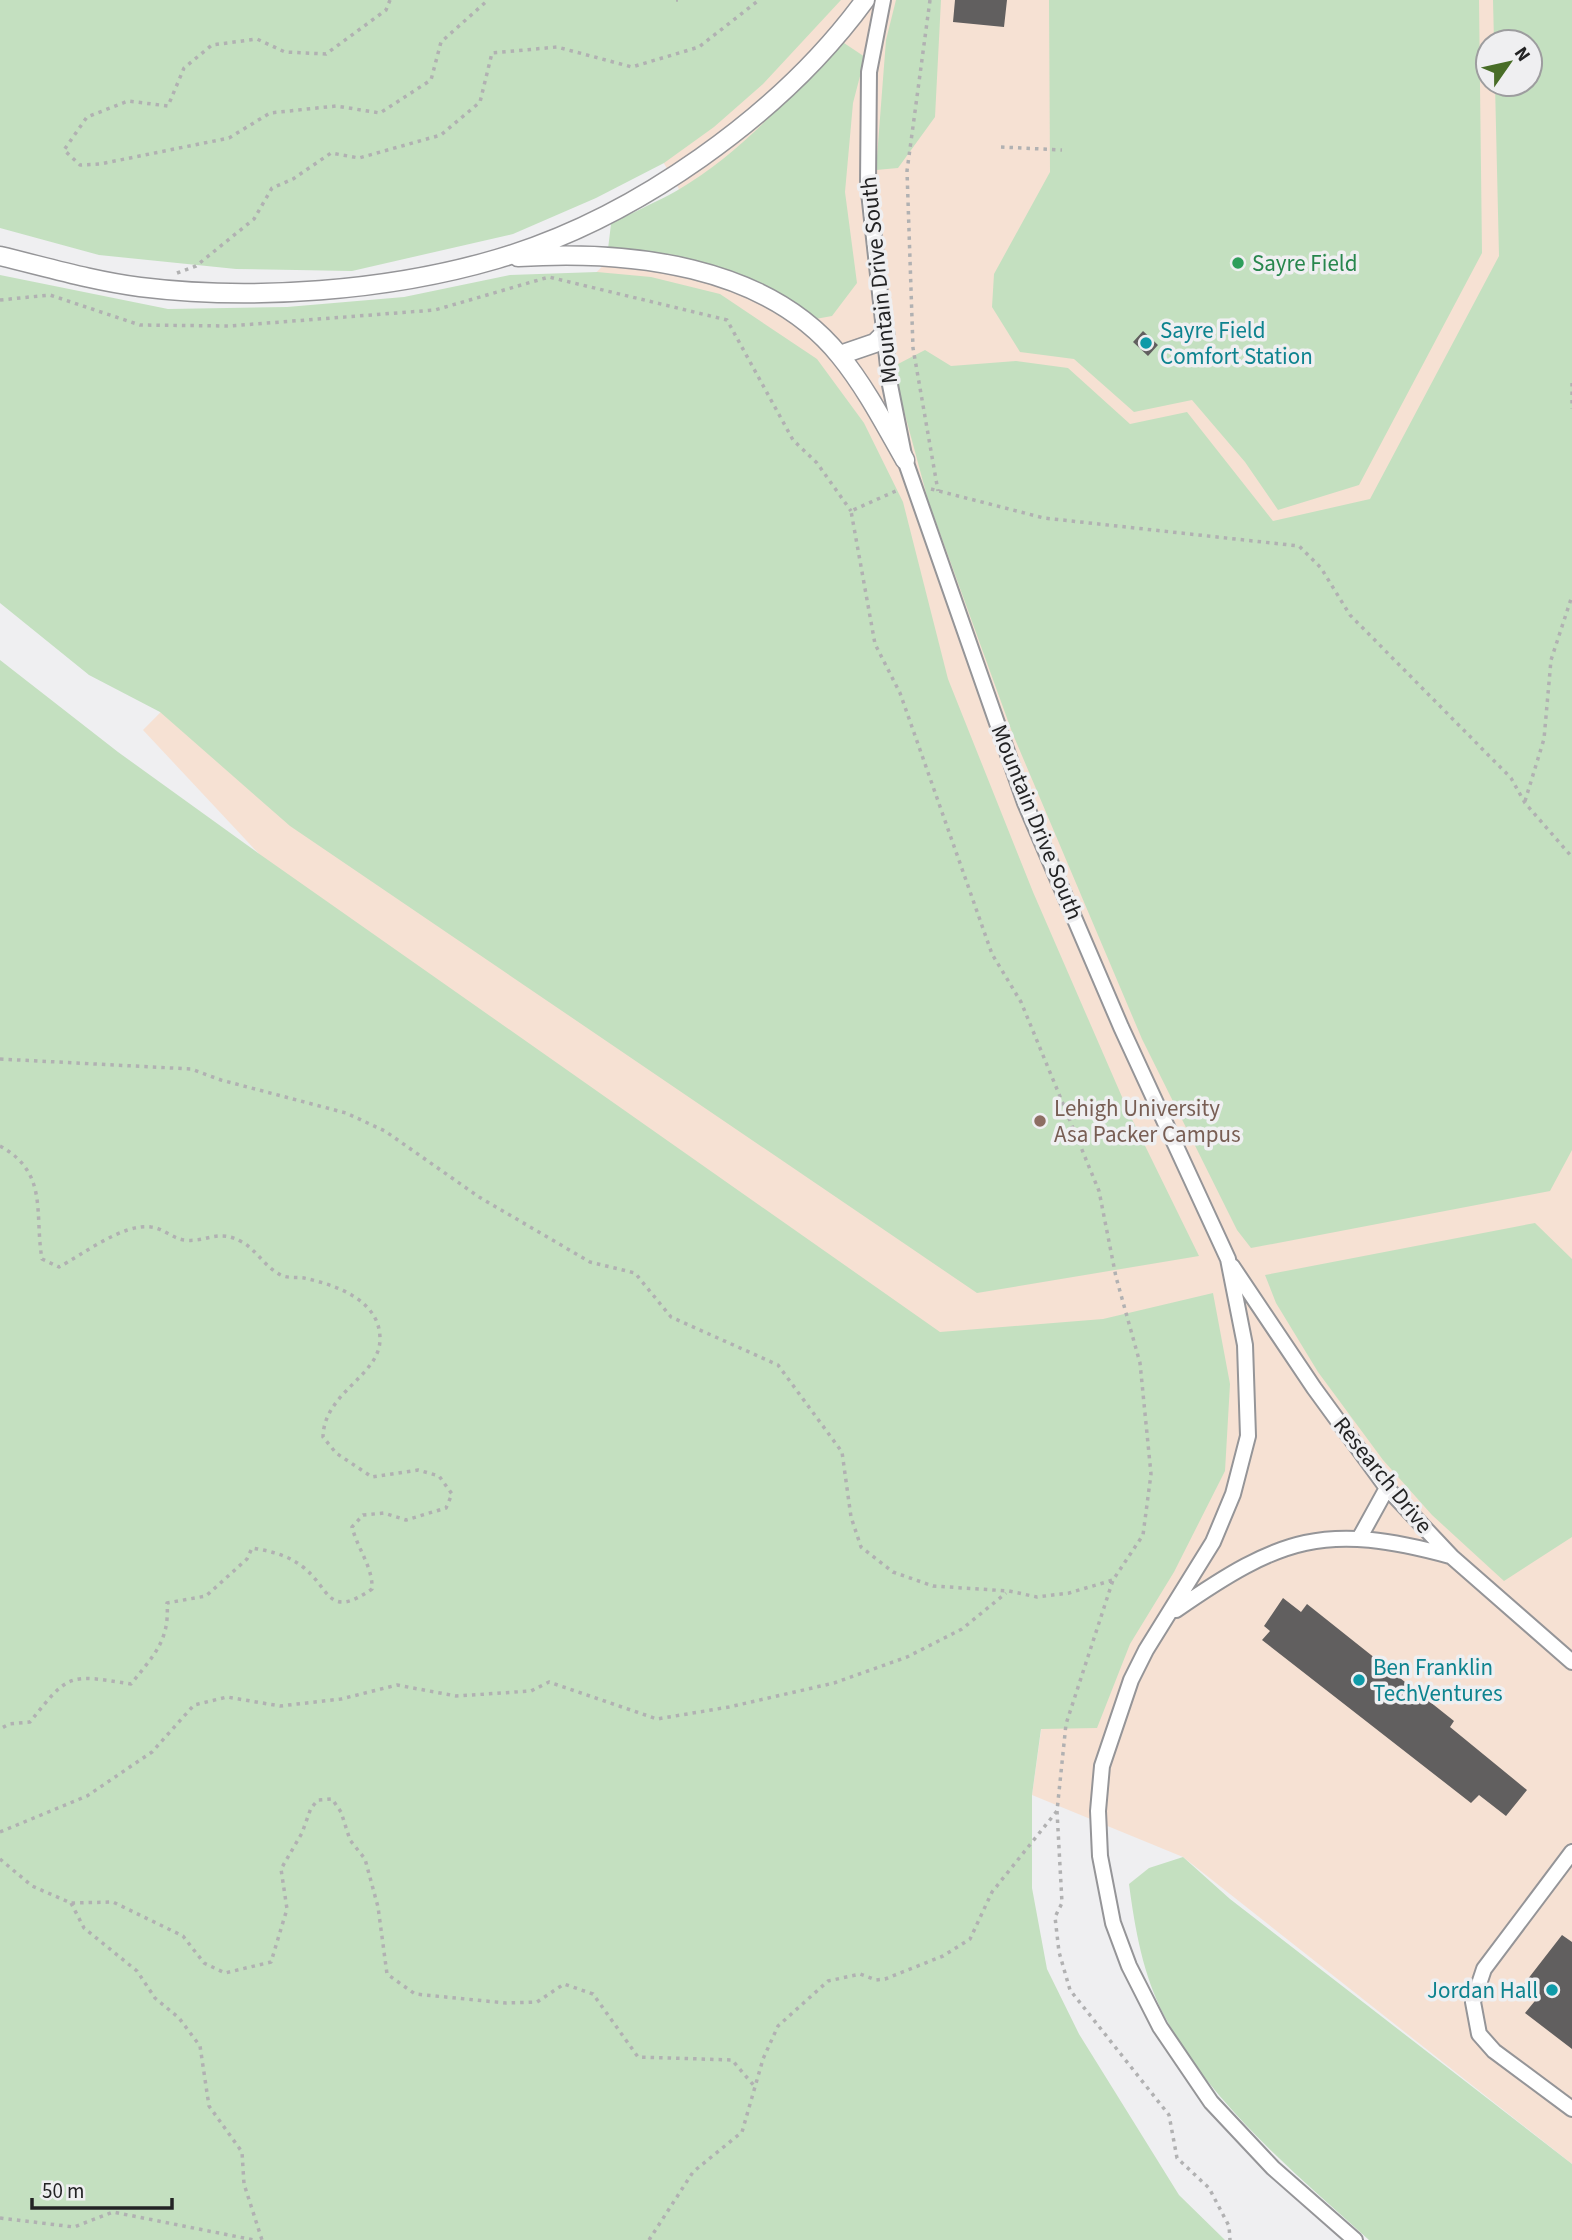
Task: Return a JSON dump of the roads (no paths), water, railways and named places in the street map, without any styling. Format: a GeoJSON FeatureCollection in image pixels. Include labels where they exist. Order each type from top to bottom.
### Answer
{"type":"FeatureCollection","features":[{"type":"Feature","properties":{"kind":"street"},"geometry":{"type":"LineString","coordinates":[[498,259],[562,233],[661,186],[769,102],[834,38],[864,0]]}},
{"type":"Feature","properties":{"kind":"street","name":"Mountain Drive South"},"geometry":{"type":"LineString","coordinates":[[883,0],[869,72],[866,142],[870,222],[890,385],[905,460],[1025,803],[1121,1027],[1228,1259],[1245,1345],[1248,1436],[1233,1494],[1213,1542],[1130,1680],[1102,1766],[1098,1811],[1100,1856],[1113,1923],[1129,1966],[1160,2027],[1211,2102],[1273,2168],[1355,2240]]}},
{"type":"Feature","properties":{"kind":"street"},"geometry":{"type":"LineString","coordinates":[[0,256],[139,286],[276,292],[373,283],[498,259],[576,253],[621,256],[680,266],[772,301],[821,336],[840,355],[862,386],[905,460]]}},
{"type":"Feature","properties":{"kind":"street"},"geometry":{"type":"LineString","coordinates":[[840,355],[875,343],[885,333]]}},
{"type":"Feature","properties":{"kind":"street","name":"Research Drive"},"geometry":{"type":"LineString","coordinates":[[1228,1259],[1314,1388],[1387,1488],[1452,1557],[1572,1662]]}},
{"type":"Feature","properties":{"kind":"street"},"geometry":{"type":"LineString","coordinates":[[1360,1537],[1387,1488]]}},
{"type":"Feature","properties":{"kind":"street","name":"Mountain Drive South"},"geometry":{"type":"LineString","coordinates":[[1172,1613],[1259,1556],[1327,1538],[1360,1537],[1404,1544],[1452,1557]]}},
{"type":"Feature","properties":{"kind":"street"},"geometry":{"type":"LineString","coordinates":[[1572,1852],[1485,1969],[1473,2002],[1479,2034],[1494,2051],[1572,2109]]}},
{"type":"Feature","properties":{"kind":"place","name":"Sayre Field"},"geometry":{"type":"Point","coordinates":[1238,263]}},
{"type":"Feature","properties":{"kind":"place","name":"Sayre Field Comfort Station"},"geometry":{"type":"Point","coordinates":[1146,343]}},
{"type":"Feature","properties":{"kind":"place","name":"Lehigh University Asa Packer Campus"},"geometry":{"type":"Point","coordinates":[1040,1121]}},
{"type":"Feature","properties":{"kind":"place","name":"Ben Franklin TechVentures"},"geometry":{"type":"Point","coordinates":[1359,1680]}},
{"type":"Feature","properties":{"kind":"place","name":"Jordan Hall"},"geometry":{"type":"Point","coordinates":[1552,1990]}}]}
